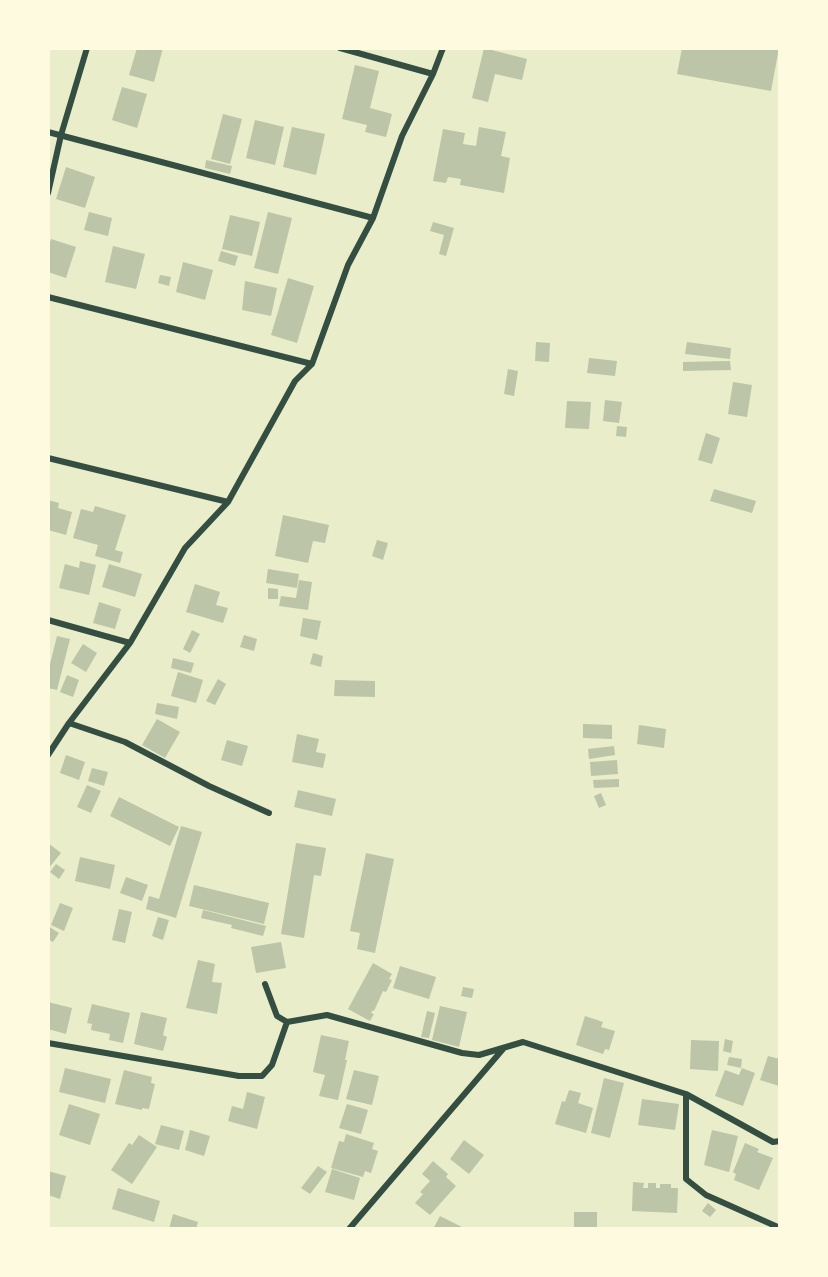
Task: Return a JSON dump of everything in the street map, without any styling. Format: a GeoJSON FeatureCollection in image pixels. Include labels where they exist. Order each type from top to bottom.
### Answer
{"type":"FeatureCollection","features":[{"type":"Feature","properties":{"kind":"street"},"geometry":{"type":"LineString","coordinates":[[48,193],[61,135],[87,48]]}},
{"type":"Feature","properties":{"kind":"street"},"geometry":{"type":"LineString","coordinates":[[340,48],[433,74]]}},
{"type":"Feature","properties":{"kind":"street"},"geometry":{"type":"LineString","coordinates":[[48,755],[69,723],[130,643],[185,548],[228,502],[295,381],[312,364],[348,265],[373,218],[402,136],[433,74],[443,48]]}},
{"type":"Feature","properties":{"kind":"street"},"geometry":{"type":"LineString","coordinates":[[48,132],[373,218]]}},
{"type":"Feature","properties":{"kind":"street"},"geometry":{"type":"LineString","coordinates":[[48,297],[312,364]]}},
{"type":"Feature","properties":{"kind":"street"},"geometry":{"type":"LineString","coordinates":[[48,458],[228,502]]}},
{"type":"Feature","properties":{"kind":"street"},"geometry":{"type":"LineString","coordinates":[[48,620],[130,643]]}},
{"type":"Feature","properties":{"kind":"street"},"geometry":{"type":"LineString","coordinates":[[69,723],[125,742],[209,786],[269,813]]}},
{"type":"Feature","properties":{"kind":"street"},"geometry":{"type":"LineString","coordinates":[[265,984],[277,1016],[287,1022],[327,1015],[462,1053],[479,1055],[523,1042],[686,1094],[773,1142],[780,1141]]}},
{"type":"Feature","properties":{"kind":"street"},"geometry":{"type":"LineString","coordinates":[[48,1043],[239,1076],[262,1076],[272,1065],[287,1022]]}},
{"type":"Feature","properties":{"kind":"street"},"geometry":{"type":"LineString","coordinates":[[349,1229],[504,1048]]}},
{"type":"Feature","properties":{"kind":"street"},"geometry":{"type":"LineString","coordinates":[[686,1094],[686,1179],[706,1195],[780,1228]]}},
{"type":"Feature","properties":{"kind":"building"},"geometry":{"type":"Polygon","coordinates":[[[137,48],[163,48],[154,82],[129,75],[137,48]]]}},
{"type":"Feature","properties":{"kind":"building"},"geometry":{"type":"Polygon","coordinates":[[[484,48],[527,59],[522,80],[495,74],[488,102],[472,98],[484,48]]]}},
{"type":"Feature","properties":{"kind":"building"},"geometry":{"type":"Polygon","coordinates":[[[682,48],[779,48],[771,91],[677,74],[682,48]]]}},
{"type":"Feature","properties":{"kind":"building"},"geometry":{"type":"Polygon","coordinates":[[[355,65],[379,71],[370,108],[392,114],[386,137],[365,132],[367,125],[342,119],[355,65]]]}},
{"type":"Feature","properties":{"kind":"building"},"geometry":{"type":"Polygon","coordinates":[[[122,87],[147,94],[137,128],[112,120],[122,87]]]}},
{"type":"Feature","properties":{"kind":"building"},"geometry":{"type":"Polygon","coordinates":[[[223,114],[242,119],[230,164],[211,159],[223,114]]]}},
{"type":"Feature","properties":{"kind":"building"},"geometry":{"type":"Polygon","coordinates":[[[255,120],[284,127],[275,165],[246,158],[255,120]]]}},
{"type":"Feature","properties":{"kind":"building"},"geometry":{"type":"Polygon","coordinates":[[[292,127],[325,134],[316,175],[283,167],[292,127]]]}},
{"type":"Feature","properties":{"kind":"building"},"geometry":{"type":"Polygon","coordinates":[[[479,127],[506,132],[501,156],[510,158],[504,193],[460,185],[461,179],[448,177],[446,183],[433,181],[443,129],[465,133],[463,144],[476,146],[479,127]]]}},
{"type":"Feature","properties":{"kind":"building"},"geometry":{"type":"Polygon","coordinates":[[[206,160],[232,166],[230,174],[205,168],[206,160]]]}},
{"type":"Feature","properties":{"kind":"building"},"geometry":{"type":"Polygon","coordinates":[[[66,167],[95,177],[85,208],[56,199],[66,167]]]}},
{"type":"Feature","properties":{"kind":"building"},"geometry":{"type":"Polygon","coordinates":[[[89,212],[112,218],[108,236],[84,230],[89,212]]]}},
{"type":"Feature","properties":{"kind":"building"},"geometry":{"type":"Polygon","coordinates":[[[268,212],[292,218],[278,274],[254,268],[268,212]]]}},
{"type":"Feature","properties":{"kind":"building"},"geometry":{"type":"Polygon","coordinates":[[[230,215],[260,222],[252,256],[222,249],[230,215]]]}},
{"type":"Feature","properties":{"kind":"building"},"geometry":{"type":"Polygon","coordinates":[[[433,222],[454,228],[446,256],[439,254],[444,235],[430,231],[433,222]]]}},
{"type":"Feature","properties":{"kind":"building"},"geometry":{"type":"Polygon","coordinates":[[[51,239],[76,247],[66,278],[48,272],[48,248],[51,239]]]}},
{"type":"Feature","properties":{"kind":"building"},"geometry":{"type":"Polygon","coordinates":[[[113,246],[145,254],[136,289],[105,282],[113,246]]]}},
{"type":"Feature","properties":{"kind":"building"},"geometry":{"type":"Polygon","coordinates":[[[221,251],[238,256],[235,266],[218,261],[221,251]]]}},
{"type":"Feature","properties":{"kind":"building"},"geometry":{"type":"Polygon","coordinates":[[[183,262],[213,270],[205,300],[176,292],[183,262]]]}},
{"type":"Feature","properties":{"kind":"building"},"geometry":{"type":"Polygon","coordinates":[[[160,275],[171,277],[169,286],[158,283],[160,275]]]}},
{"type":"Feature","properties":{"kind":"building"},"geometry":{"type":"Polygon","coordinates":[[[288,278],[314,286],[297,343],[271,335],[288,278]]]}},
{"type":"Feature","properties":{"kind":"building"},"geometry":{"type":"Polygon","coordinates":[[[245,281],[277,288],[271,316],[242,310],[245,281]]]}},
{"type":"Feature","properties":{"kind":"building"},"geometry":{"type":"Polygon","coordinates":[[[536,342],[550,343],[549,362],[535,361],[536,342]]]}},
{"type":"Feature","properties":{"kind":"building"},"geometry":{"type":"Polygon","coordinates":[[[687,342],[731,348],[730,359],[685,354],[687,342]]]}},
{"type":"Feature","properties":{"kind":"building"},"geometry":{"type":"Polygon","coordinates":[[[589,358],[617,361],[615,376],[587,373],[589,358]]]}},
{"type":"Feature","properties":{"kind":"building"},"geometry":{"type":"Polygon","coordinates":[[[730,361],[731,370],[683,371],[683,362],[730,361]]]}},
{"type":"Feature","properties":{"kind":"building"},"geometry":{"type":"Polygon","coordinates":[[[508,369],[518,371],[514,396],[504,394],[508,369]]]}},
{"type":"Feature","properties":{"kind":"building"},"geometry":{"type":"Polygon","coordinates":[[[733,382],[752,385],[747,417],[728,414],[733,382]]]}},
{"type":"Feature","properties":{"kind":"building"},"geometry":{"type":"Polygon","coordinates":[[[605,400],[622,402],[619,423],[603,421],[605,400]]]}},
{"type":"Feature","properties":{"kind":"building"},"geometry":{"type":"Polygon","coordinates":[[[567,401],[591,402],[589,429],[565,428],[567,401]]]}},
{"type":"Feature","properties":{"kind":"building"},"geometry":{"type":"Polygon","coordinates":[[[617,426],[627,427],[626,437],[616,436],[617,426]]]}},
{"type":"Feature","properties":{"kind":"building"},"geometry":{"type":"Polygon","coordinates":[[[706,433],[720,438],[712,464],[698,460],[706,433]]]}},
{"type":"Feature","properties":{"kind":"building"},"geometry":{"type":"Polygon","coordinates":[[[714,489],[756,501],[752,513],[710,501],[714,489]]]}},
{"type":"Feature","properties":{"kind":"building"},"geometry":{"type":"Polygon","coordinates":[[[48,500],[59,503],[58,508],[72,512],[66,535],[48,530],[48,500]]]}},
{"type":"Feature","properties":{"kind":"building"},"geometry":{"type":"Polygon","coordinates":[[[95,506],[126,515],[115,550],[123,552],[120,563],[95,556],[98,545],[73,538],[81,509],[93,512],[95,506]]]}},
{"type":"Feature","properties":{"kind":"building"},"geometry":{"type":"Polygon","coordinates":[[[283,515],[329,525],[325,543],[313,541],[308,563],[275,556],[283,515]]]}},
{"type":"Feature","properties":{"kind":"building"},"geometry":{"type":"Polygon","coordinates":[[[377,540],[388,543],[383,560],[372,556],[377,540]]]}},
{"type":"Feature","properties":{"kind":"building"},"geometry":{"type":"Polygon","coordinates":[[[80,561],[96,565],[89,595],[59,588],[65,564],[79,568],[80,561]]]}},
{"type":"Feature","properties":{"kind":"building"},"geometry":{"type":"Polygon","coordinates":[[[109,564],[142,574],[135,597],[102,587],[109,564]]]}},
{"type":"Feature","properties":{"kind":"building"},"geometry":{"type":"Polygon","coordinates":[[[268,569],[299,574],[297,588],[266,583],[268,569]]]}},
{"type":"Feature","properties":{"kind":"building"},"geometry":{"type":"Polygon","coordinates":[[[299,580],[312,582],[308,610],[279,606],[281,596],[296,598],[299,580]]]}},
{"type":"Feature","properties":{"kind":"building"},"geometry":{"type":"Polygon","coordinates":[[[195,584],[220,592],[216,605],[228,608],[223,623],[186,612],[195,584]]]}},
{"type":"Feature","properties":{"kind":"building"},"geometry":{"type":"Polygon","coordinates":[[[268,588],[278,589],[278,599],[268,599],[268,588]]]}},
{"type":"Feature","properties":{"kind":"building"},"geometry":{"type":"Polygon","coordinates":[[[99,602],[121,609],[115,629],[93,623],[99,602]]]}},
{"type":"Feature","properties":{"kind":"building"},"geometry":{"type":"Polygon","coordinates":[[[303,618],[321,621],[317,640],[300,636],[303,618]]]}},
{"type":"Feature","properties":{"kind":"building"},"geometry":{"type":"Polygon","coordinates":[[[192,630],[200,634],[190,653],[183,649],[192,630]]]}},
{"type":"Feature","properties":{"kind":"building"},"geometry":{"type":"Polygon","coordinates":[[[244,635],[257,639],[254,651],[240,647],[244,635]]]}},
{"type":"Feature","properties":{"kind":"building"},"geometry":{"type":"Polygon","coordinates":[[[57,636],[70,639],[57,690],[48,688],[48,672],[57,636]]]}},
{"type":"Feature","properties":{"kind":"building"},"geometry":{"type":"Polygon","coordinates":[[[83,644],[97,653],[86,672],[71,663],[83,644]]]}},
{"type":"Feature","properties":{"kind":"building"},"geometry":{"type":"Polygon","coordinates":[[[313,653],[323,656],[321,667],[310,664],[313,653]]]}},
{"type":"Feature","properties":{"kind":"building"},"geometry":{"type":"Polygon","coordinates":[[[173,658],[194,663],[191,673],[171,668],[173,658]]]}},
{"type":"Feature","properties":{"kind":"building"},"geometry":{"type":"Polygon","coordinates":[[[178,672],[203,680],[196,703],[171,696],[178,672]]]}},
{"type":"Feature","properties":{"kind":"building"},"geometry":{"type":"Polygon","coordinates":[[[67,675],[79,680],[73,697],[60,692],[67,675]]]}},
{"type":"Feature","properties":{"kind":"building"},"geometry":{"type":"Polygon","coordinates":[[[218,679],[226,684],[215,705],[206,701],[218,679]]]}},
{"type":"Feature","properties":{"kind":"building"},"geometry":{"type":"Polygon","coordinates":[[[335,680],[375,681],[375,697],[334,696],[335,680]]]}},
{"type":"Feature","properties":{"kind":"building"},"geometry":{"type":"Polygon","coordinates":[[[157,703],[179,707],[177,719],[155,714],[157,703]]]}},
{"type":"Feature","properties":{"kind":"building"},"geometry":{"type":"Polygon","coordinates":[[[157,719],[180,732],[165,758],[142,745],[157,719]]]}},
{"type":"Feature","properties":{"kind":"building"},"geometry":{"type":"Polygon","coordinates":[[[583,724],[612,725],[612,739],[583,738],[583,724]]]}},
{"type":"Feature","properties":{"kind":"building"},"geometry":{"type":"Polygon","coordinates":[[[639,725],[666,729],[664,748],[637,744],[639,725]]]}},
{"type":"Feature","properties":{"kind":"building"},"geometry":{"type":"Polygon","coordinates":[[[297,734],[319,739],[316,752],[326,754],[323,768],[292,762],[297,734]]]}},
{"type":"Feature","properties":{"kind":"building"},"geometry":{"type":"Polygon","coordinates":[[[227,740],[248,746],[242,766],[221,760],[227,740]]]}},
{"type":"Feature","properties":{"kind":"building"},"geometry":{"type":"Polygon","coordinates":[[[614,746],[615,755],[589,759],[588,749],[614,746]]]}},
{"type":"Feature","properties":{"kind":"building"},"geometry":{"type":"Polygon","coordinates":[[[66,755],[85,762],[79,780],[60,773],[66,755]]]}},
{"type":"Feature","properties":{"kind":"building"},"geometry":{"type":"Polygon","coordinates":[[[617,760],[618,774],[591,776],[590,762],[617,760]]]}},
{"type":"Feature","properties":{"kind":"building"},"geometry":{"type":"Polygon","coordinates":[[[92,768],[108,772],[104,786],[88,781],[92,768]]]}},
{"type":"Feature","properties":{"kind":"building"},"geometry":{"type":"Polygon","coordinates":[[[619,779],[619,787],[594,788],[593,780],[619,779]]]}},
{"type":"Feature","properties":{"kind":"building"},"geometry":{"type":"Polygon","coordinates":[[[87,785],[101,791],[91,813],[77,807],[87,785]]]}},
{"type":"Feature","properties":{"kind":"building"},"geometry":{"type":"Polygon","coordinates":[[[298,790],[336,799],[332,816],[294,807],[298,790]]]}},
{"type":"Feature","properties":{"kind":"building"},"geometry":{"type":"Polygon","coordinates":[[[601,793],[606,805],[599,808],[594,796],[601,793]]]}},
{"type":"Feature","properties":{"kind":"building"},"geometry":{"type":"Polygon","coordinates":[[[119,797],[179,827],[170,846],[110,816],[119,797]]]}},
{"type":"Feature","properties":{"kind":"building"},"geometry":{"type":"Polygon","coordinates":[[[181,826],[202,832],[176,918],[146,909],[149,896],[159,899],[181,826]]]}},
{"type":"Feature","properties":{"kind":"building"},"geometry":{"type":"Polygon","coordinates":[[[48,843],[61,853],[48,869],[48,843]]]}},
{"type":"Feature","properties":{"kind":"building"},"geometry":{"type":"Polygon","coordinates":[[[296,843],[326,848],[321,876],[314,875],[304,938],[281,934],[296,843]]]}},
{"type":"Feature","properties":{"kind":"building"},"geometry":{"type":"Polygon","coordinates":[[[366,853],[394,859],[375,953],[357,949],[360,933],[350,931],[366,853]]]}},
{"type":"Feature","properties":{"kind":"building"},"geometry":{"type":"Polygon","coordinates":[[[80,857],[115,865],[110,889],[75,881],[80,857]]]}},
{"type":"Feature","properties":{"kind":"building"},"geometry":{"type":"Polygon","coordinates":[[[56,864],[65,870],[59,879],[50,872],[56,864]]]}},
{"type":"Feature","properties":{"kind":"building"},"geometry":{"type":"Polygon","coordinates":[[[126,877],[148,885],[142,901],[120,893],[126,877]]]}},
{"type":"Feature","properties":{"kind":"building"},"geometry":{"type":"Polygon","coordinates":[[[194,885],[269,903],[264,924],[189,906],[194,885]]]}},
{"type":"Feature","properties":{"kind":"building"},"geometry":{"type":"Polygon","coordinates":[[[60,903],[73,908],[64,931],[51,925],[60,903]]]}},
{"type":"Feature","properties":{"kind":"building"},"geometry":{"type":"Polygon","coordinates":[[[119,909],[132,912],[125,943],[112,940],[119,909]]]}},
{"type":"Feature","properties":{"kind":"building"},"geometry":{"type":"Polygon","coordinates":[[[203,910],[266,926],[263,936],[231,928],[232,925],[201,918],[203,910]]]}},
{"type":"Feature","properties":{"kind":"building"},"geometry":{"type":"Polygon","coordinates":[[[158,917],[169,920],[163,940],[152,936],[158,917]]]}},
{"type":"Feature","properties":{"kind":"building"},"geometry":{"type":"Polygon","coordinates":[[[48,926],[59,933],[53,942],[48,939],[48,926]]]}},
{"type":"Feature","properties":{"kind":"building"},"geometry":{"type":"Polygon","coordinates":[[[281,942],[286,968],[256,973],[251,947],[281,942]]]}},
{"type":"Feature","properties":{"kind":"building"},"geometry":{"type":"Polygon","coordinates":[[[198,960],[215,964],[212,982],[222,983],[217,1014],[186,1008],[198,960]]]}},
{"type":"Feature","properties":{"kind":"building"},"geometry":{"type":"Polygon","coordinates":[[[373,963],[392,974],[389,979],[392,980],[371,1013],[374,1014],[370,1021],[348,1009],[373,963]]]}},
{"type":"Feature","properties":{"kind":"building"},"geometry":{"type":"Polygon","coordinates":[[[400,966],[436,977],[429,999],[393,988],[400,966]]]}},
{"type":"Feature","properties":{"kind":"building"},"geometry":{"type":"Polygon","coordinates":[[[463,987],[474,989],[472,998],[461,996],[463,987]]]}},
{"type":"Feature","properties":{"kind":"building"},"geometry":{"type":"Polygon","coordinates":[[[48,1002],[72,1008],[66,1034],[48,1029],[48,1002]]]}},
{"type":"Feature","properties":{"kind":"building"},"geometry":{"type":"Polygon","coordinates":[[[92,1004],[130,1013],[123,1043],[109,1040],[110,1034],[91,1030],[92,1024],[87,1023],[92,1004]]]}},
{"type":"Feature","properties":{"kind":"building"},"geometry":{"type":"Polygon","coordinates":[[[440,1006],[467,1012],[459,1047],[432,1040],[440,1006]]]}},
{"type":"Feature","properties":{"kind":"building"},"geometry":{"type":"Polygon","coordinates":[[[427,1011],[435,1013],[429,1038],[421,1037],[427,1011]]]}},
{"type":"Feature","properties":{"kind":"building"},"geometry":{"type":"Polygon","coordinates":[[[141,1012],[167,1018],[163,1035],[167,1037],[163,1051],[134,1044],[141,1012]]]}},
{"type":"Feature","properties":{"kind":"building"},"geometry":{"type":"Polygon","coordinates":[[[585,1016],[603,1022],[601,1027],[615,1031],[609,1050],[605,1049],[603,1054],[576,1045],[585,1016]]]}},
{"type":"Feature","properties":{"kind":"building"},"geometry":{"type":"Polygon","coordinates":[[[321,1035],[349,1041],[338,1100],[319,1096],[325,1075],[313,1072],[321,1035]]]}},
{"type":"Feature","properties":{"kind":"building"},"geometry":{"type":"Polygon","coordinates":[[[725,1039],[733,1041],[731,1053],[723,1051],[725,1039]]]}},
{"type":"Feature","properties":{"kind":"building"},"geometry":{"type":"Polygon","coordinates":[[[691,1040],[719,1041],[718,1071],[690,1069],[691,1040]]]}},
{"type":"Feature","properties":{"kind":"building"},"geometry":{"type":"Polygon","coordinates":[[[768,1056],[780,1059],[779,1086],[760,1080],[768,1056]]]}},
{"type":"Feature","properties":{"kind":"building"},"geometry":{"type":"Polygon","coordinates":[[[729,1057],[742,1059],[741,1068],[727,1065],[729,1057]]]}},
{"type":"Feature","properties":{"kind":"building"},"geometry":{"type":"Polygon","coordinates":[[[65,1068],[111,1079],[105,1103],[59,1092],[65,1068]]]}},
{"type":"Feature","properties":{"kind":"building"},"geometry":{"type":"Polygon","coordinates":[[[742,1068],[755,1073],[743,1106],[715,1096],[725,1070],[739,1075],[742,1068]]]}},
{"type":"Feature","properties":{"kind":"building"},"geometry":{"type":"Polygon","coordinates":[[[124,1070],[152,1077],[151,1083],[155,1084],[149,1109],[142,1108],[142,1110],[115,1104],[124,1070]]]}},
{"type":"Feature","properties":{"kind":"building"},"geometry":{"type":"Polygon","coordinates":[[[354,1070],[379,1076],[372,1105],[346,1099],[354,1070]]]}},
{"type":"Feature","properties":{"kind":"building"},"geometry":{"type":"Polygon","coordinates":[[[604,1078],[624,1083],[610,1138],[591,1133],[604,1078]]]}},
{"type":"Feature","properties":{"kind":"building"},"geometry":{"type":"Polygon","coordinates":[[[569,1090],[581,1093],[578,1103],[593,1108],[586,1133],[555,1124],[562,1101],[565,1102],[569,1090]]]}},
{"type":"Feature","properties":{"kind":"building"},"geometry":{"type":"Polygon","coordinates":[[[247,1092],[265,1097],[257,1129],[228,1121],[232,1106],[243,1109],[247,1092]]]}},
{"type":"Feature","properties":{"kind":"building"},"geometry":{"type":"Polygon","coordinates":[[[642,1099],[679,1104],[675,1130],[638,1125],[642,1099]]]}},
{"type":"Feature","properties":{"kind":"building"},"geometry":{"type":"Polygon","coordinates":[[[69,1104],[100,1114],[90,1145],[59,1135],[69,1104]]]}},
{"type":"Feature","properties":{"kind":"building"},"geometry":{"type":"Polygon","coordinates":[[[347,1104],[368,1110],[361,1134],[339,1128],[347,1104]]]}},
{"type":"Feature","properties":{"kind":"building"},"geometry":{"type":"Polygon","coordinates":[[[161,1125],[184,1131],[179,1150],[155,1144],[161,1125]]]}},
{"type":"Feature","properties":{"kind":"building"},"geometry":{"type":"Polygon","coordinates":[[[190,1130],[210,1136],[204,1156],[185,1150],[190,1130]]]}},
{"type":"Feature","properties":{"kind":"building"},"geometry":{"type":"Polygon","coordinates":[[[712,1130],[738,1136],[729,1172],[704,1165],[712,1130]]]}},
{"type":"Feature","properties":{"kind":"building"},"geometry":{"type":"Polygon","coordinates":[[[346,1134],[374,1143],[372,1149],[378,1151],[371,1173],[365,1171],[363,1177],[331,1168],[339,1141],[344,1142],[346,1134]]]}},
{"type":"Feature","properties":{"kind":"building"},"geometry":{"type":"Polygon","coordinates":[[[139,1135],[157,1147],[132,1184],[111,1170],[129,1143],[132,1145],[139,1135]]]}},
{"type":"Feature","properties":{"kind":"building"},"geometry":{"type":"Polygon","coordinates":[[[464,1140],[484,1155],[469,1174],[450,1159],[464,1140]]]}},
{"type":"Feature","properties":{"kind":"building"},"geometry":{"type":"Polygon","coordinates":[[[745,1143],[759,1149],[757,1152],[773,1158],[759,1190],[734,1180],[736,1174],[733,1172],[745,1143]]]}},
{"type":"Feature","properties":{"kind":"building"},"geometry":{"type":"Polygon","coordinates":[[[433,1161],[448,1174],[446,1177],[456,1186],[430,1215],[415,1203],[423,1194],[420,1192],[430,1181],[422,1174],[433,1161]]]}},
{"type":"Feature","properties":{"kind":"building"},"geometry":{"type":"Polygon","coordinates":[[[318,1166],[327,1172],[310,1194],[301,1188],[318,1166]]]}},
{"type":"Feature","properties":{"kind":"building"},"geometry":{"type":"Polygon","coordinates":[[[332,1169],[360,1178],[354,1200],[325,1192],[332,1169]]]}},
{"type":"Feature","properties":{"kind":"building"},"geometry":{"type":"Polygon","coordinates":[[[48,1171],[66,1176],[60,1199],[48,1195],[48,1171]]]}},
{"type":"Feature","properties":{"kind":"building"},"geometry":{"type":"Polygon","coordinates":[[[633,1182],[644,1183],[643,1188],[648,1188],[648,1183],[656,1183],[656,1188],[660,1188],[660,1184],[671,1184],[671,1188],[678,1188],[677,1213],[632,1211],[633,1182]]]}},
{"type":"Feature","properties":{"kind":"building"},"geometry":{"type":"Polygon","coordinates":[[[118,1188],[160,1201],[154,1222],[112,1209],[118,1188]]]}},
{"type":"Feature","properties":{"kind":"building"},"geometry":{"type":"Polygon","coordinates":[[[708,1203],[716,1210],[710,1217],[702,1211],[708,1203]]]}},
{"type":"Feature","properties":{"kind":"building"},"geometry":{"type":"Polygon","coordinates":[[[574,1212],[597,1212],[597,1229],[574,1229],[574,1212]]]}},
{"type":"Feature","properties":{"kind":"building"},"geometry":{"type":"Polygon","coordinates":[[[173,1214],[198,1222],[196,1229],[169,1229],[173,1214]]]}},
{"type":"Feature","properties":{"kind":"building"},"geometry":{"type":"Polygon","coordinates":[[[440,1216],[466,1229],[433,1229],[440,1216]]]}}]}
